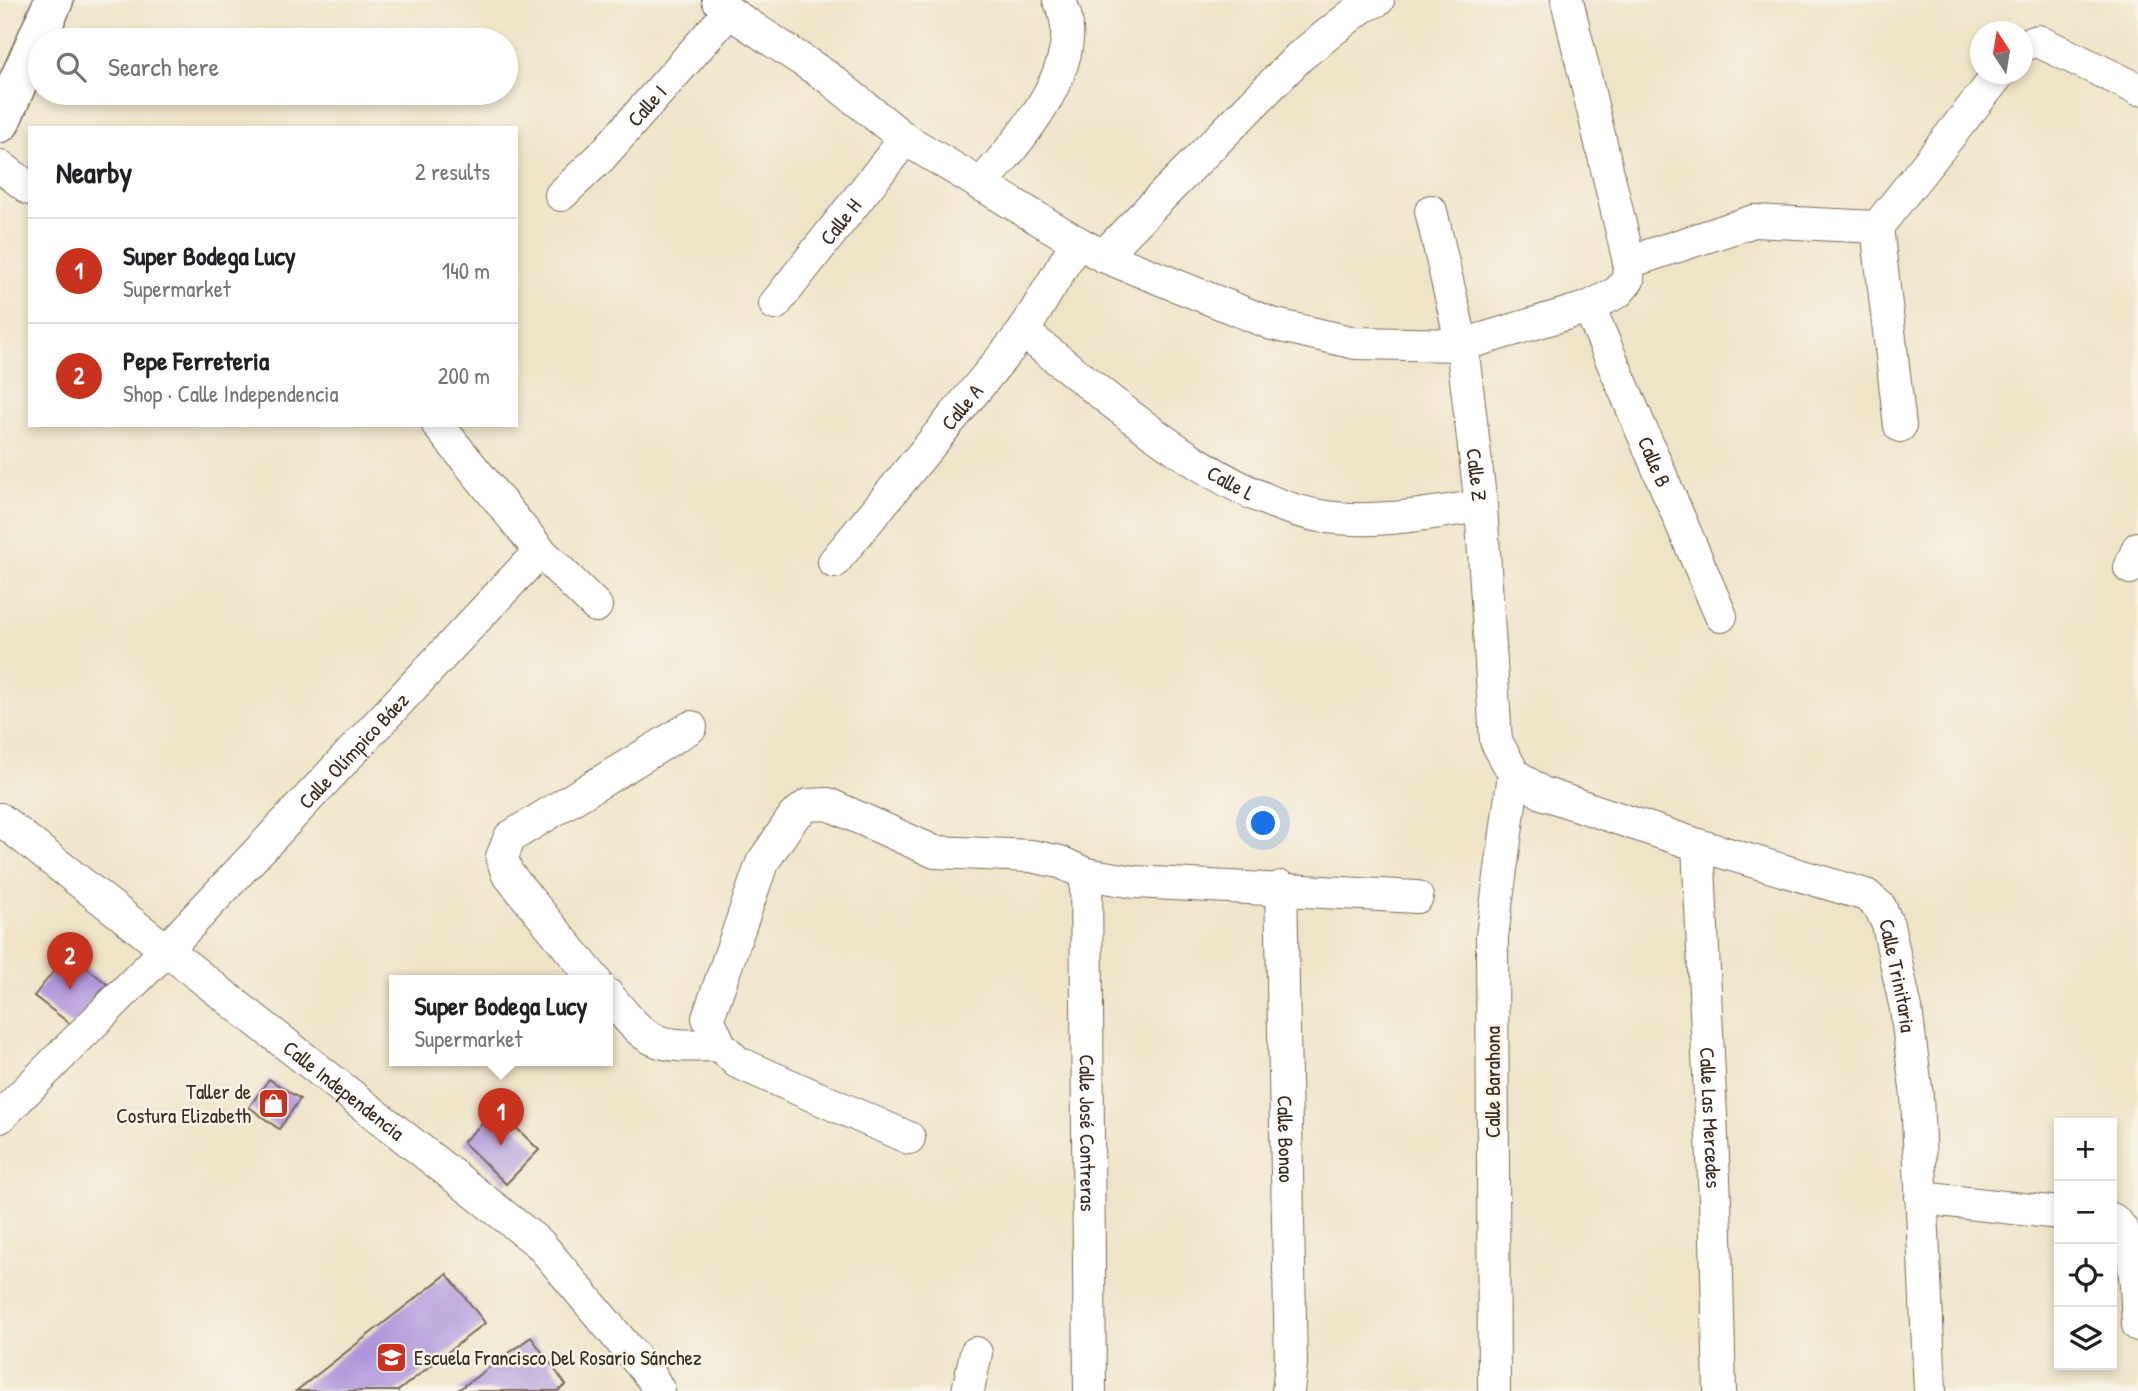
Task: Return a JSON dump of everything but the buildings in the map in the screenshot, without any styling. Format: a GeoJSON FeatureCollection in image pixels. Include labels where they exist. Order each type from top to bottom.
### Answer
{"type":"FeatureCollection","features":[{"type":"Feature","properties":{"kind":"main road"},"geometry":{"type":"LineString","coordinates":[[42,28],[54,0]]}},
{"type":"Feature","properties":{"kind":"main road"},"geometry":{"type":"LineString","coordinates":[[0,123],[28,59]]}},
{"type":"Feature","properties":{"kind":"street"},"geometry":{"type":"LineString","coordinates":[[979,185],[1013,148],[1048,94],[1068,51],[1067,13],[1059,0]]}},
{"type":"Feature","properties":{"kind":"street","name":"Calle A"},"geometry":{"type":"LineString","coordinates":[[834,562],[1090,249],[1299,57],[1362,7],[1378,0]]}},
{"type":"Feature","properties":{"kind":"street"},"geometry":{"type":"LineString","coordinates":[[724,6],[829,78],[905,139],[1090,249],[1272,324],[1355,343],[1462,345],[1589,307],[1628,280],[1629,262],[1567,0]]}},
{"type":"Feature","properties":{"kind":"street","name":"Calle I"},"geometry":{"type":"LineString","coordinates":[[561,195],[601,157],[724,6]]}},
{"type":"Feature","properties":{"kind":"street"},"geometry":{"type":"LineString","coordinates":[[2033,42],[2038,41],[2138,89]]}},
{"type":"Feature","properties":{"kind":"street"},"geometry":{"type":"LineString","coordinates":[[1900,426],[1877,227],[1991,84]]}},
{"type":"Feature","properties":{"kind":"street","name":"Calle H"},"geometry":{"type":"LineString","coordinates":[[775,304],[905,139]]}},
{"type":"Feature","properties":{"kind":"street"},"geometry":{"type":"LineString","coordinates":[[0,166],[28,188]]}},
{"type":"Feature","properties":{"kind":"street","name":"Calle Z"},"geometry":{"type":"LineString","coordinates":[[1431,211],[1462,345],[1481,506],[1496,741]]}},
{"type":"Feature","properties":{"kind":"street"},"geometry":{"type":"LineString","coordinates":[[1629,262],[1754,221],[1877,227]]}},
{"type":"Feature","properties":{"kind":"street","name":"Calle B"},"geometry":{"type":"LineString","coordinates":[[1589,307],[1721,616]]}},
{"type":"Feature","properties":{"kind":"street","name":"Calle L"},"geometry":{"type":"LineString","coordinates":[[1023,332],[1194,461],[1262,499],[1326,517],[1388,519],[1481,506]]}},
{"type":"Feature","properties":{"kind":"street"},"geometry":{"type":"LineString","coordinates":[[440,427],[540,551],[596,606]]}},
{"type":"Feature","properties":{"kind":"street","name":"Calle Olímpico Báez"},"geometry":{"type":"LineString","coordinates":[[0,1117],[165,951],[540,551]]}},
{"type":"Feature","properties":{"kind":"street"},"geometry":{"type":"LineString","coordinates":[[592,975],[508,873],[502,857],[510,837],[691,727]]}},
{"type":"Feature","properties":{"kind":"street","name":"Calle Trinitaria"},"geometry":{"type":"LineString","coordinates":[[1496,741],[1514,774],[1542,793],[1698,845],[1866,895],[1880,907],[1888,925],[1906,1009],[1917,1096],[1930,1391]]}},
{"type":"Feature","properties":{"kind":"street","name":"Calle Barahona"},"geometry":{"type":"LineString","coordinates":[[1494,1391],[1492,936],[1514,774]]}},
{"type":"Feature","properties":{"kind":"street"},"geometry":{"type":"LineString","coordinates":[[909,1138],[751,1069],[720,1045],[708,1018],[762,863],[794,816],[808,805],[828,804],[935,852],[1031,856],[1060,862],[1086,874],[1135,882],[1281,887],[1417,897]]}},
{"type":"Feature","properties":{"kind":"street","name":"Calle Independencia"},"geometry":{"type":"LineString","coordinates":[[0,819],[540,1244],[652,1378],[659,1391]]}},
{"type":"Feature","properties":{"kind":"street","name":"Calle Las Mercedes"},"geometry":{"type":"LineString","coordinates":[[1698,845],[1715,1200],[1720,1391]]}},
{"type":"Feature","properties":{"kind":"street","name":"Calle José Contreras"},"geometry":{"type":"LineString","coordinates":[[1086,874],[1090,1391]]}},
{"type":"Feature","properties":{"kind":"street","name":"Calle Bonao"},"geometry":{"type":"LineString","coordinates":[[1281,887],[1291,1364],[1288,1391]]}},
{"type":"Feature","properties":{"kind":"street"},"geometry":{"type":"LineString","coordinates":[[613,1001],[635,1027],[654,1041],[680,1046],[720,1045]]}},
{"type":"Feature","properties":{"kind":"street"},"geometry":{"type":"LineString","coordinates":[[1921,1198],[2054,1212]]}},
{"type":"Feature","properties":{"kind":"street"},"geometry":{"type":"LineString","coordinates":[[2121,1215],[2134,1250],[2138,1325]]}},
{"type":"Feature","properties":{"kind":"street"},"geometry":{"type":"LineString","coordinates":[[968,1391],[976,1353]]}},
{"type":"Feature","properties":{"kind":"place","name":"Pepe Ferreteria"},"geometry":{"type":"Point","coordinates":[70,990]}},
{"type":"Feature","properties":{"kind":"place","name":"Taller de Costura Elizabeth"},"geometry":{"type":"Point","coordinates":[274,1103]}},
{"type":"Feature","properties":{"kind":"place","name":"Super Bodega Lucy"},"geometry":{"type":"Point","coordinates":[501,1146]}},
{"type":"Feature","properties":{"kind":"place","name":"Escuela Francisco Del Rosario Sánchez"},"geometry":{"type":"Point","coordinates":[391,1357]}}]}
